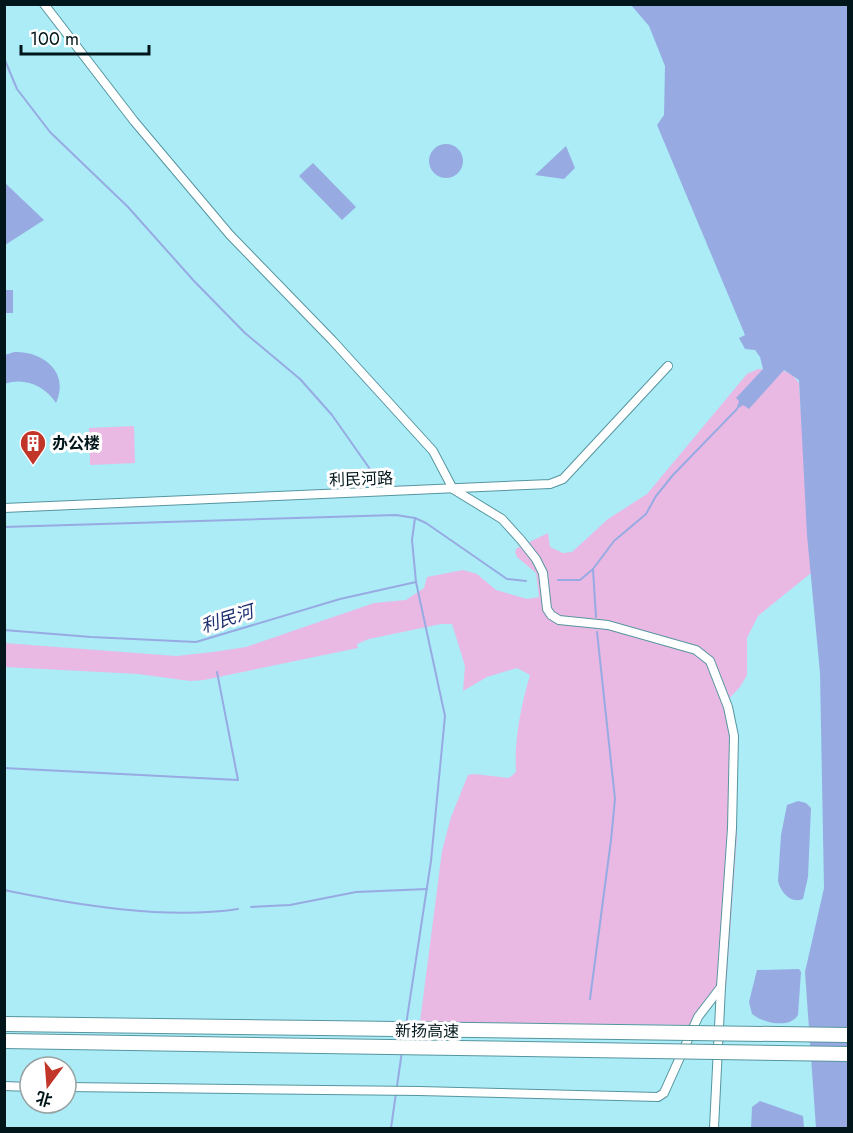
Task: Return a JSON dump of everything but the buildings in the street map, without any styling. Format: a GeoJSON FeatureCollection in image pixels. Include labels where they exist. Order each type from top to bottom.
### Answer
{"type":"FeatureCollection","features":[{"type":"Feature","properties":{"kind":"highway","name":"新扬高速"},"geometry":{"type":"LineString","coordinates":[[4,1024],[849,1035]]}},
{"type":"Feature","properties":{"kind":"highway","name":"新扬高速"},"geometry":{"type":"LineString","coordinates":[[4,1041],[849,1054]]}},
{"type":"Feature","properties":{"kind":"street"},"geometry":{"type":"LineString","coordinates":[[45,4],[134,121],[230,235],[332,340],[433,451],[453,489],[502,519],[536,559],[543,573],[547,609],[551,615],[559,620],[608,625],[696,650],[710,661],[728,708],[734,736],[732,828],[714,1128]]}},
{"type":"Feature","properties":{"kind":"street","name":"利民河路"},"geometry":{"type":"LineString","coordinates":[[4,508],[550,484],[563,479],[668,366]]}},
{"type":"Feature","properties":{"kind":"street"},"geometry":{"type":"LineString","coordinates":[[78,1087],[419,1091],[657,1097],[664,1093],[698,1017],[721,987]]}},
{"type":"Feature","properties":{"kind":"shaded area"},"geometry":{"type":"Polygon","coordinates":[[[758,369],[786,372],[799,383],[811,573],[758,616],[747,638],[747,675],[740,687],[725,703],[736,769],[737,836],[726,989],[699,1023],[687,1025],[420,1022],[442,851],[451,817],[468,775],[509,778],[516,772],[519,723],[530,675],[517,668],[487,677],[463,691],[465,666],[452,624],[441,624],[369,639],[357,644],[358,648],[204,680],[190,681],[138,674],[5,667],[4,643],[176,656],[246,647],[374,603],[406,600],[424,588],[427,577],[463,570],[477,574],[496,590],[527,599],[539,597],[536,573],[517,557],[515,552],[517,548],[548,533],[550,547],[563,553],[572,552],[608,519],[647,494],[747,374],[758,369]]]}},
{"type":"Feature","properties":{"kind":"shaded area"},"geometry":{"type":"Polygon","coordinates":[[[134,426],[135,463],[90,465],[89,428],[134,426]]]}},
{"type":"Feature","properties":{"kind":"water"},"geometry":{"type":"Polygon","coordinates":[[[631,5],[848,5],[848,1128],[816,1128],[805,972],[824,888],[820,673],[807,535],[799,380],[784,370],[749,409],[743,405],[736,410],[739,401],[736,398],[763,369],[760,357],[755,350],[745,349],[739,338],[745,335],[657,125],[664,115],[665,66],[649,26],[631,5]]]}},
{"type":"Feature","properties":{"kind":"water"},"geometry":{"type":"Polygon","coordinates":[[[446,144],[458,149],[463,161],[458,173],[446,178],[434,173],[429,161],[434,149],[446,144]]]}},
{"type":"Feature","properties":{"kind":"water"},"geometry":{"type":"Polygon","coordinates":[[[566,146],[575,168],[564,179],[535,175],[566,146]]]}},
{"type":"Feature","properties":{"kind":"water"},"geometry":{"type":"Polygon","coordinates":[[[313,163],[356,207],[342,220],[299,176],[313,163]]]}},
{"type":"Feature","properties":{"kind":"water"},"geometry":{"type":"Polygon","coordinates":[[[4,182],[44,220],[5,245],[4,245],[4,182]]]}},
{"type":"Feature","properties":{"kind":"water"},"geometry":{"type":"Polygon","coordinates":[[[5,290],[13,290],[13,313],[5,313],[5,290]]]}},
{"type":"Feature","properties":{"kind":"water"},"geometry":{"type":"Polygon","coordinates":[[[14,352],[35,355],[44,360],[57,373],[59,392],[56,403],[46,392],[27,382],[5,384],[5,355],[14,352]]]}},
{"type":"Feature","properties":{"kind":"water"},"geometry":{"type":"Polygon","coordinates":[[[798,801],[806,803],[811,808],[808,877],[803,899],[794,900],[781,890],[778,881],[781,835],[787,805],[798,801]]]}},
{"type":"Feature","properties":{"kind":"water"},"geometry":{"type":"Polygon","coordinates":[[[799,969],[801,972],[798,1015],[794,1019],[789,1022],[776,1023],[752,1014],[749,1002],[757,970],[799,969]]]}},
{"type":"Feature","properties":{"kind":"water"},"geometry":{"type":"Polygon","coordinates":[[[760,1101],[803,1116],[804,1128],[751,1128],[752,1107],[760,1101]]]}},
{"type":"Feature","properties":{"kind":"waterway"},"geometry":{"type":"LineString","coordinates":[[4,58],[17,89],[50,132],[128,207],[194,281],[245,333],[300,379],[332,415],[372,472]]}},
{"type":"Feature","properties":{"kind":"waterway"},"geometry":{"type":"LineString","coordinates":[[558,580],[580,580],[593,569],[614,541],[646,514],[656,496],[673,475],[737,409]]}},
{"type":"Feature","properties":{"kind":"waterway"},"geometry":{"type":"LineString","coordinates":[[4,527],[396,515],[415,518],[426,523],[507,579],[526,581]]}},
{"type":"Feature","properties":{"kind":"waterway"},"geometry":{"type":"LineString","coordinates":[[406,1025],[431,861],[445,716],[416,582],[412,540],[415,518]]}},
{"type":"Feature","properties":{"kind":"waterway"},"geometry":{"type":"LineString","coordinates":[[593,569],[596,617]]}},
{"type":"Feature","properties":{"kind":"waterway","name":"利民河"},"geometry":{"type":"LineString","coordinates":[[4,630],[196,642],[340,599],[416,582]]}},
{"type":"Feature","properties":{"kind":"waterway"},"geometry":{"type":"LineString","coordinates":[[590,999],[615,799],[597,632]]}},
{"type":"Feature","properties":{"kind":"waterway"},"geometry":{"type":"LineString","coordinates":[[4,768],[238,780],[217,672]]}},
{"type":"Feature","properties":{"kind":"waterway"},"geometry":{"type":"LineString","coordinates":[[4,859],[4,884]]}},
{"type":"Feature","properties":{"kind":"waterway"},"geometry":{"type":"LineString","coordinates":[[251,907],[290,905],[356,892],[427,889]]}},
{"type":"Feature","properties":{"kind":"waterway"},"geometry":{"type":"LineString","coordinates":[[4,890],[91,906],[151,912],[181,913],[238,909]]}},
{"type":"Feature","properties":{"kind":"waterway"},"geometry":{"type":"LineString","coordinates":[[391,1128],[402,1051]]}},
{"type":"Feature","properties":{"kind":"place","name":"办公楼"},"geometry":{"type":"Point","coordinates":[33,466]}}]}
